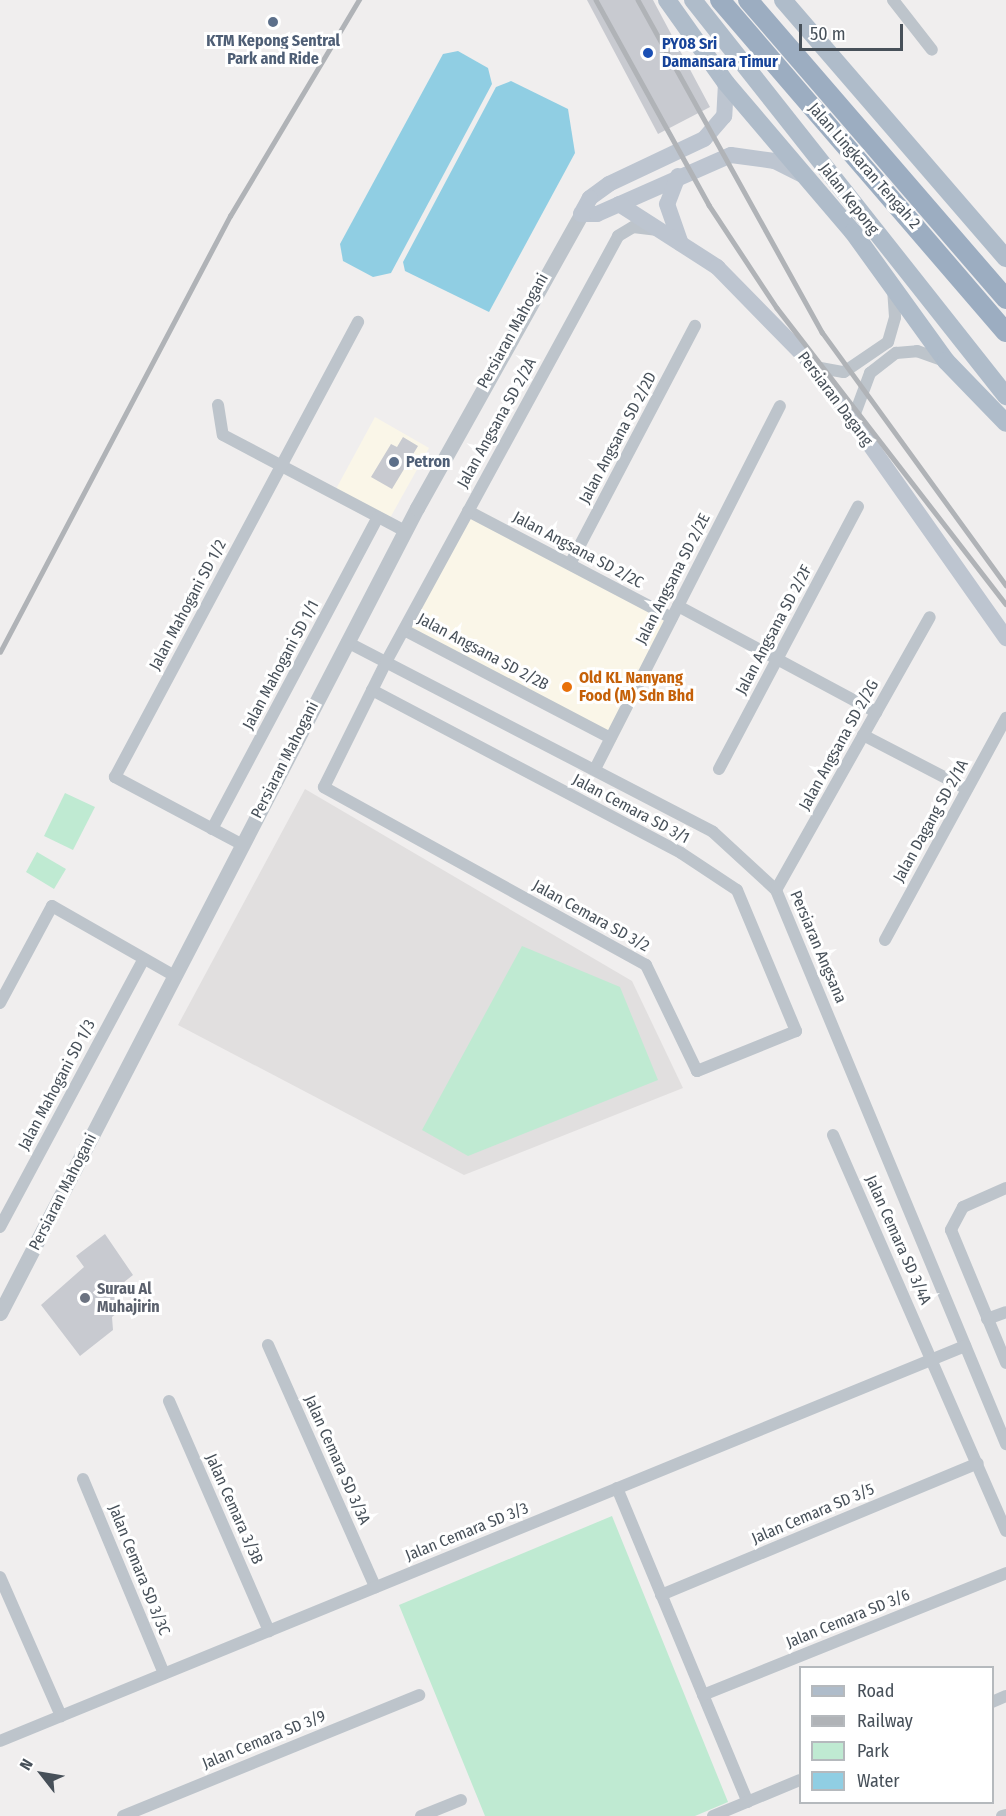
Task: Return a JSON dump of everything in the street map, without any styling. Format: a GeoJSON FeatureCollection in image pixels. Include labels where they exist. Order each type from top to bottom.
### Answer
{"type":"FeatureCollection","features":[{"type":"Feature","properties":{"kind":"highway","name":"Jalan Lingkaran Tengah 2"},"geometry":{"type":"LineString","coordinates":[[720,0],[1006,332]]}},
{"type":"Feature","properties":{"kind":"highway","name":"Jalan Lingkaran Tengah 2"},"geometry":{"type":"LineString","coordinates":[[748,0],[1006,299]]}},
{"type":"Feature","properties":{"kind":"main road"},"geometry":{"type":"LineString","coordinates":[[667,0],[726,83],[893,288],[945,361],[1006,423]]}},
{"type":"Feature","properties":{"kind":"main road","name":"Jalan Kepong"},"geometry":{"type":"LineString","coordinates":[[693,0],[706,8],[1006,396]]}},
{"type":"Feature","properties":{"kind":"main road"},"geometry":{"type":"LineString","coordinates":[[783,0],[1006,258]]}},
{"type":"Feature","properties":{"kind":"main road","name":"Persiaran Mahogani"},"geometry":{"type":"LineString","coordinates":[[581,214],[590,198],[609,184],[704,139],[724,116],[726,83]]}},
{"type":"Feature","properties":{"kind":"main road"},"geometry":{"type":"LineString","coordinates":[[581,214],[619,204],[713,160],[747,154],[801,174]]}},
{"type":"Feature","properties":{"kind":"main road"},"geometry":{"type":"LineString","coordinates":[[678,176],[667,204],[681,245]]}},
{"type":"Feature","properties":{"kind":"main road","name":"Persiaran Dagang"},"geometry":{"type":"LineString","coordinates":[[619,204],[742,288],[815,367],[1006,639]]}},
{"type":"Feature","properties":{"kind":"street"},"geometry":{"type":"LineString","coordinates":[[893,0],[932,50]]}},
{"type":"Feature","properties":{"kind":"street","name":"Persiaran Mahogani"},"geometry":{"type":"LineString","coordinates":[[0,1313],[346,642],[581,214]]}},
{"type":"Feature","properties":{"kind":"street","name":"Jalan Angsana SD 2/2A"},"geometry":{"type":"LineString","coordinates":[[324,787],[386,662],[618,236],[633,227],[657,230]]}},
{"type":"Feature","properties":{"kind":"street"},"geometry":{"type":"LineString","coordinates":[[815,367],[844,372],[888,342],[895,317],[893,288]]}},
{"type":"Feature","properties":{"kind":"street","name":"Jalan Mahogani SD 1/2"},"geometry":{"type":"LineString","coordinates":[[241,844],[115,777],[358,322]]}},
{"type":"Feature","properties":{"kind":"street","name":"Jalan Angsana SD 2/2D"},"geometry":{"type":"LineString","coordinates":[[570,564],[695,326]]}},
{"type":"Feature","properties":{"kind":"street"},"geometry":{"type":"LineString","coordinates":[[853,419],[870,373],[896,353],[917,351],[945,361]]}},
{"type":"Feature","properties":{"kind":"street"},"geometry":{"type":"LineString","coordinates":[[218,405],[223,435],[405,531]]}},
{"type":"Feature","properties":{"kind":"street","name":"Jalan Angsana SD 2/2E"},"geometry":{"type":"LineString","coordinates":[[596,767],[780,406]]}},
{"type":"Feature","properties":{"kind":"street","name":"Jalan Angsana SD 2/2F"},"geometry":{"type":"LineString","coordinates":[[719,769],[858,507]]}},
{"type":"Feature","properties":{"kind":"street","name":"Jalan Angsana SD 2/2C"},"geometry":{"type":"LineString","coordinates":[[468,511],[672,618]]}},
{"type":"Feature","properties":{"kind":"street","name":"Jalan Mahogani SD 1/1"},"geometry":{"type":"LineString","coordinates":[[213,829],[378,517]]}},
{"type":"Feature","properties":{"kind":"street"},"geometry":{"type":"LineString","coordinates":[[678,606],[876,712]]}},
{"type":"Feature","properties":{"kind":"street","name":"Jalan Angsana SD 2/2G"},"geometry":{"type":"LineString","coordinates":[[776,890],[930,617]]}},
{"type":"Feature","properties":{"kind":"street","name":"Jalan Angsana SD 2/2B"},"geometry":{"type":"LineString","coordinates":[[404,630],[611,738]]}},
{"type":"Feature","properties":{"kind":"street","name":"Persiaran Angsana"},"geometry":{"type":"LineString","coordinates":[[346,642],[596,767],[713,832],[776,890],[1006,1444]]}},
{"type":"Feature","properties":{"kind":"street","name":"Jalan Cemara SD 3/1"},"geometry":{"type":"LineString","coordinates":[[372,690],[681,853],[737,890],[796,1031]]}},
{"type":"Feature","properties":{"kind":"street","name":"Jalan Dagang SD 2/1A"},"geometry":{"type":"LineString","coordinates":[[885,940],[1006,718]]}},
{"type":"Feature","properties":{"kind":"street"},"geometry":{"type":"LineString","coordinates":[[863,735],[967,789]]}},
{"type":"Feature","properties":{"kind":"street","name":"Jalan Cemara SD 3/2"},"geometry":{"type":"LineString","coordinates":[[324,787],[646,965],[697,1071],[796,1031]]}},
{"type":"Feature","properties":{"kind":"street"},"geometry":{"type":"LineString","coordinates":[[0,1003],[52,906],[173,975]]}},
{"type":"Feature","properties":{"kind":"street","name":"Jalan Mahogani SD 1/3"},"geometry":{"type":"LineString","coordinates":[[0,1227],[144,959]]}},
{"type":"Feature","properties":{"kind":"street","name":"Jalan Cemara SD 3/4A"},"geometry":{"type":"LineString","coordinates":[[833,1135],[934,1359],[1006,1531]]}},
{"type":"Feature","properties":{"kind":"street"},"geometry":{"type":"LineString","coordinates":[[1006,1188],[963,1207],[951,1230],[1006,1363]]}},
{"type":"Feature","properties":{"kind":"street"},"geometry":{"type":"LineString","coordinates":[[987,1320],[1006,1312]]}},
{"type":"Feature","properties":{"kind":"street","name":"Jalan Cemara SD 3/3A"},"geometry":{"type":"LineString","coordinates":[[268,1345],[375,1587]]}},
{"type":"Feature","properties":{"kind":"street","name":"Jalan Cemara SD 3/3"},"geometry":{"type":"LineString","coordinates":[[0,1741],[965,1346]]}},
{"type":"Feature","properties":{"kind":"street","name":"Jalan Cemara 3/3B"},"geometry":{"type":"LineString","coordinates":[[168,1401],[269,1631]]}},
{"type":"Feature","properties":{"kind":"street","name":"Jalan Cemara SD 3/5"},"geometry":{"type":"LineString","coordinates":[[661,1595],[978,1463]]}},
{"type":"Feature","properties":{"kind":"street","name":"Jalan Cemara SD 3/3C"},"geometry":{"type":"LineString","coordinates":[[83,1479],[164,1674]]}},
{"type":"Feature","properties":{"kind":"street"},"geometry":{"type":"LineString","coordinates":[[617,1488],[747,1802]]}},
{"type":"Feature","properties":{"kind":"street","name":"Jalan Cemara SD 3/6"},"geometry":{"type":"LineString","coordinates":[[703,1695],[1006,1573]]}},
{"type":"Feature","properties":{"kind":"street"},"geometry":{"type":"LineString","coordinates":[[0,1577],[61,1716]]}},
{"type":"Feature","properties":{"kind":"street","name":"Jalan Cemara SD 3/9"},"geometry":{"type":"LineString","coordinates":[[123,1816],[419,1695]]}},
{"type":"Feature","properties":{"kind":"street"},"geometry":{"type":"LineString","coordinates":[[714,1816],[799,1781]]}},
{"type":"Feature","properties":{"kind":"street"},"geometry":{"type":"LineString","coordinates":[[421,1816],[461,1800]]}},
{"type":"Feature","properties":{"kind":"shaded area"},"geometry":{"type":"Polygon","coordinates":[[[375,417],[429,448],[390,518],[336,489],[375,417]]]}},
{"type":"Feature","properties":{"kind":"shaded area"},"geometry":{"type":"Polygon","coordinates":[[[466,503],[678,617],[614,745],[397,631],[466,503]]]}},
{"type":"Feature","properties":{"kind":"shaded area"},"geometry":{"type":"Polygon","coordinates":[[[305,789],[632,981],[683,1088],[464,1175],[178,1025],[305,789]]]}},
{"type":"Feature","properties":{"kind":"green space"},"geometry":{"type":"Polygon","coordinates":[[[65,793],[95,807],[73,850],[44,836],[65,793]]]}},
{"type":"Feature","properties":{"kind":"green space"},"geometry":{"type":"Polygon","coordinates":[[[37,852],[66,869],[54,889],[26,872],[37,852]]]}},
{"type":"Feature","properties":{"kind":"green space"},"geometry":{"type":"Polygon","coordinates":[[[522,946],[620,987],[658,1080],[468,1156],[422,1130],[522,946]]]}},
{"type":"Feature","properties":{"kind":"green space"},"geometry":{"type":"Polygon","coordinates":[[[612,1516],[728,1802],[695,1816],[485,1816],[399,1605],[612,1516]]]}},
{"type":"Feature","properties":{"kind":"water"},"geometry":{"type":"Polygon","coordinates":[[[458,51],[488,68],[492,84],[391,273],[373,277],[343,261],[340,244],[443,54],[458,51]]]}},
{"type":"Feature","properties":{"kind":"water"},"geometry":{"type":"Polygon","coordinates":[[[511,81],[568,109],[575,153],[489,312],[405,271],[403,262],[496,87],[511,81]]]}},
{"type":"Feature","properties":{"kind":"building","name":"PY08 Sri Damansara Timur"},"geometry":{"type":"Polygon","coordinates":[[[587,0],[653,0],[710,107],[658,134],[587,0]]]}},
{"type":"Feature","properties":{"kind":"building","name":"Petron"},"geometry":{"type":"Polygon","coordinates":[[[403,437],[418,446],[392,489],[371,477],[391,444],[397,447],[403,437]]]}},
{"type":"Feature","properties":{"kind":"building","name":"Surau Al Muhajirin"},"geometry":{"type":"Polygon","coordinates":[[[105,1234],[133,1275],[114,1290],[126,1306],[112,1317],[113,1330],[80,1356],[41,1305],[84,1267],[76,1256],[105,1234]]]}},
{"type":"Feature","properties":{"kind":"railway"},"geometry":{"type":"LineString","coordinates":[[0,652],[230,216],[359,0]]}},
{"type":"Feature","properties":{"kind":"railway"},"geometry":{"type":"LineString","coordinates":[[596,0],[709,205],[777,308],[1006,604]]}},
{"type":"Feature","properties":{"kind":"railway"},"geometry":{"type":"LineString","coordinates":[[638,0],[822,332],[1006,585]]}},
{"type":"Feature","properties":{"kind":"place","name":"KTM Kepong Sentral Park and Ride"},"geometry":{"type":"Point","coordinates":[273,22]}},
{"type":"Feature","properties":{"kind":"place","name":"PY08 Sri Damansara Timur"},"geometry":{"type":"Point","coordinates":[648,53]}},
{"type":"Feature","properties":{"kind":"place","name":"Petron"},"geometry":{"type":"Point","coordinates":[394,462]}},
{"type":"Feature","properties":{"kind":"place","name":"Old KL Nanyang Food (M) Sdn Bhd"},"geometry":{"type":"Point","coordinates":[567,687]}},
{"type":"Feature","properties":{"kind":"place","name":"Surau Al Muhajirin"},"geometry":{"type":"Point","coordinates":[85,1298]}}]}
